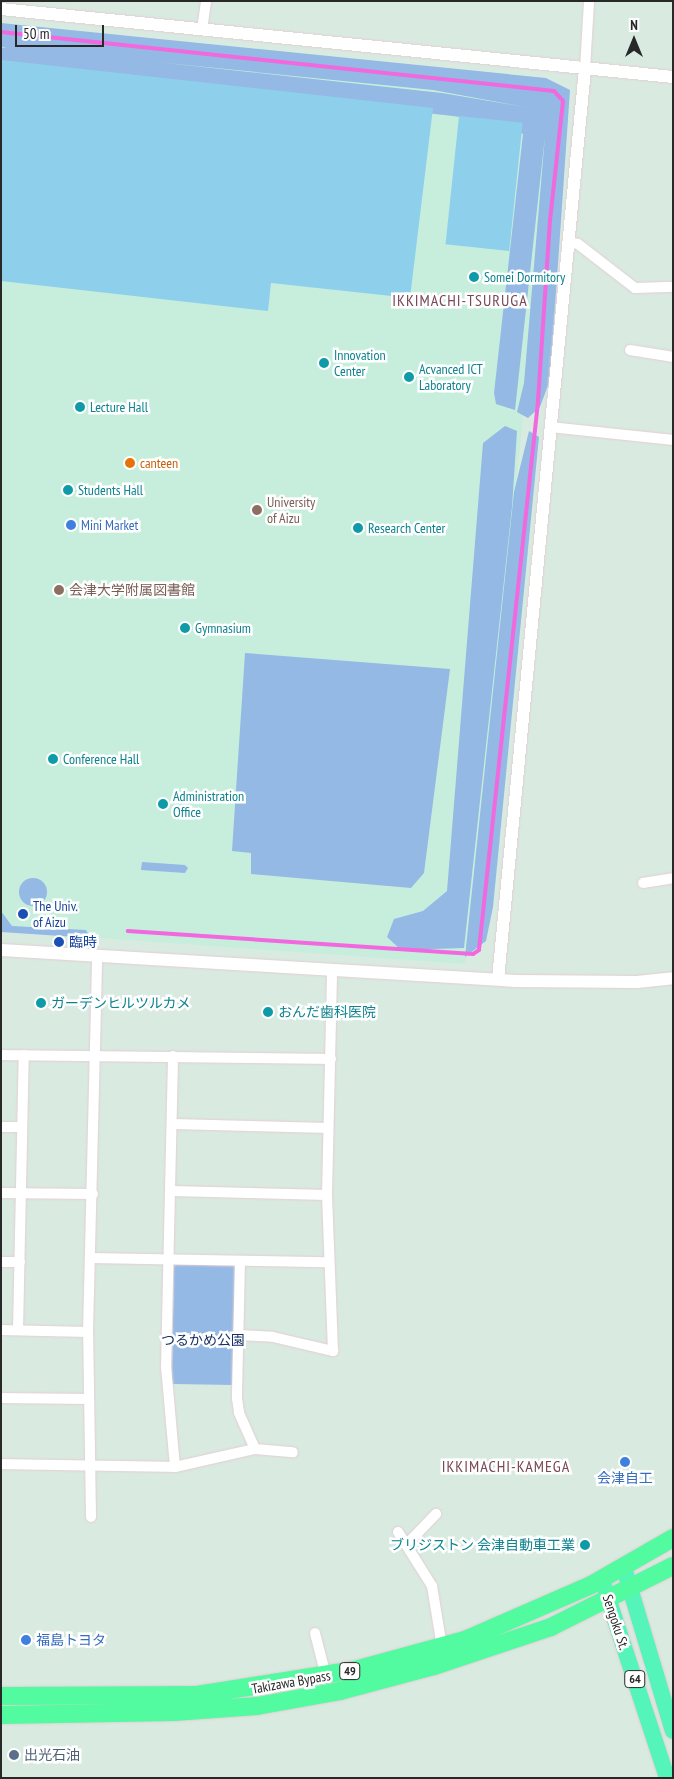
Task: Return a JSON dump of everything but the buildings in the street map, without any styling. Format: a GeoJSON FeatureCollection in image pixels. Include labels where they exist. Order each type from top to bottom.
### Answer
{"type":"FeatureCollection","features":[{"type":"Feature","properties":{"kind":"highway","name":"Takizawa Bypass"},"geometry":{"type":"LineString","coordinates":[[1,1696],[197,1695],[326,1676],[442,1647],[602,1580],[673,1538]]}},
{"type":"Feature","properties":{"kind":"highway","name":"Takizawa Bypass"},"geometry":{"type":"LineString","coordinates":[[1,1715],[174,1712],[308,1698],[434,1666],[551,1627],[673,1566]]}},
{"type":"Feature","properties":{"kind":"main road","name":"Sengoku St."},"geometry":{"type":"LineString","coordinates":[[624,1568],[673,1731]]}},
{"type":"Feature","properties":{"kind":"main road","name":"Sengoku St."},"geometry":{"type":"LineString","coordinates":[[602,1580],[667,1778]]}},
{"type":"Feature","properties":{"kind":"street"},"geometry":{"type":"LineString","coordinates":[[202,30],[206,1]]}},
{"type":"Feature","properties":{"kind":"street"},"geometry":{"type":"LineString","coordinates":[[498,979],[585,69],[589,1]]}},
{"type":"Feature","properties":{"kind":"street"},"geometry":{"type":"LineString","coordinates":[[1,9],[673,77]]}},
{"type":"Feature","properties":{"kind":"street"},"geometry":{"type":"LineString","coordinates":[[568,242],[578,244],[635,288],[673,287]]}},
{"type":"Feature","properties":{"kind":"street"},"geometry":{"type":"LineString","coordinates":[[630,350],[673,358]]}},
{"type":"Feature","properties":{"kind":"street"},"geometry":{"type":"LineString","coordinates":[[550,427],[673,440]]}},
{"type":"Feature","properties":{"kind":"street"},"geometry":{"type":"LineString","coordinates":[[643,883],[673,878]]}},
{"type":"Feature","properties":{"kind":"street"},"geometry":{"type":"LineString","coordinates":[[1,950],[97,958],[498,979],[628,982],[673,978]]}},
{"type":"Feature","properties":{"kind":"street"},"geometry":{"type":"LineString","coordinates":[[91,1517],[87,1399],[97,958]]}},
{"type":"Feature","properties":{"kind":"street"},"geometry":{"type":"LineString","coordinates":[[238,1335],[273,1337],[333,1351],[328,1262],[327,1195],[332,970]]}},
{"type":"Feature","properties":{"kind":"street"},"geometry":{"type":"LineString","coordinates":[[1,1055],[94,1054],[331,1058]]}},
{"type":"Feature","properties":{"kind":"street"},"geometry":{"type":"LineString","coordinates":[[18,1330],[24,1055]]}},
{"type":"Feature","properties":{"kind":"street"},"geometry":{"type":"LineString","coordinates":[[173,1056],[171,1260],[166,1395],[176,1467]]}},
{"type":"Feature","properties":{"kind":"street"},"geometry":{"type":"LineString","coordinates":[[173,1124],[328,1128]]}},
{"type":"Feature","properties":{"kind":"street"},"geometry":{"type":"LineString","coordinates":[[1,1127],[22,1127]]}},
{"type":"Feature","properties":{"kind":"street"},"geometry":{"type":"LineString","coordinates":[[172,1191],[327,1195]]}},
{"type":"Feature","properties":{"kind":"street"},"geometry":{"type":"LineString","coordinates":[[1,1193],[93,1194]]}},
{"type":"Feature","properties":{"kind":"street"},"geometry":{"type":"LineString","coordinates":[[90,1258],[328,1262]]}},
{"type":"Feature","properties":{"kind":"street"},"geometry":{"type":"LineString","coordinates":[[240,1261],[238,1335],[239,1413],[255,1448]]}},
{"type":"Feature","properties":{"kind":"street"},"geometry":{"type":"LineString","coordinates":[[1,1262],[20,1262]]}},
{"type":"Feature","properties":{"kind":"street"},"geometry":{"type":"LineString","coordinates":[[1,1330],[88,1332]]}},
{"type":"Feature","properties":{"kind":"street"},"geometry":{"type":"LineString","coordinates":[[1,1398],[87,1399]]}},
{"type":"Feature","properties":{"kind":"street"},"geometry":{"type":"LineString","coordinates":[[1,1464],[89,1464],[176,1467],[255,1448],[293,1452]]}},
{"type":"Feature","properties":{"kind":"street"},"geometry":{"type":"LineString","coordinates":[[407,1544],[436,1514]]}},
{"type":"Feature","properties":{"kind":"street"},"geometry":{"type":"LineString","coordinates":[[398,1532],[432,1586],[442,1647]]}},
{"type":"Feature","properties":{"kind":"street"},"geometry":{"type":"LineString","coordinates":[[315,1633],[326,1676]]}},
{"type":"Feature","properties":{"kind":"shaded area","name":"University of Aizu"},"geometry":{"type":"Polygon","coordinates":[[[1,27],[558,90],[465,964],[1,931],[1,27]]]}},
{"type":"Feature","properties":{"kind":"shaded area"},"geometry":{"type":"Polygon","coordinates":[[[1,60],[433,108],[410,298],[271,283],[268,311],[1,281],[1,60]]]}},
{"type":"Feature","properties":{"kind":"shaded area"},"geometry":{"type":"Polygon","coordinates":[[[459,116],[523,123],[509,251],[446,244],[459,116]]]}},
{"type":"Feature","properties":{"kind":"green space"},"geometry":{"type":"Polygon","coordinates":[[[1,23],[546,78],[570,90],[550,380],[540,407],[528,418],[517,412],[524,383],[545,136],[515,410],[496,404],[494,393],[523,134],[502,124],[453,116],[21,68],[1,60],[1,48],[7,48],[1,47],[1,23]],[[156,62],[442,93],[531,108],[433,90],[156,62]]]}},
{"type":"Feature","properties":{"kind":"green space"},"geometry":{"type":"Polygon","coordinates":[[[505,426],[517,431],[512,507],[464,948],[401,950],[387,937],[394,919],[423,911],[447,891],[483,443],[505,426]]]}},
{"type":"Feature","properties":{"kind":"green space"},"geometry":{"type":"Polygon","coordinates":[[[529,431],[539,437],[493,907],[486,941],[465,957],[514,492],[529,431]]]}},
{"type":"Feature","properties":{"kind":"green space"},"geometry":{"type":"Polygon","coordinates":[[[245,653],[450,669],[424,873],[411,888],[251,874],[251,853],[232,851],[245,653]]]}},
{"type":"Feature","properties":{"kind":"green space"},"geometry":{"type":"Polygon","coordinates":[[[142,862],[185,865],[188,868],[185,873],[141,870],[142,862]]]}},
{"type":"Feature","properties":{"kind":"green space"},"geometry":{"type":"Polygon","coordinates":[[[33,878],[43,882],[47,892],[43,902],[33,906],[23,902],[19,892],[23,882],[33,878]]]}},
{"type":"Feature","properties":{"kind":"green space"},"geometry":{"type":"Polygon","coordinates":[[[1,911],[12,926],[86,930],[91,938],[1,932],[1,911]]]}},
{"type":"Feature","properties":{"kind":"green space","name":"つるかめ公園"},"geometry":{"type":"Polygon","coordinates":[[[174,1263],[237,1264],[235,1385],[172,1384],[174,1263]]]}},
{"type":"Feature","properties":{"kind":"waterway"},"geometry":{"type":"LineString","coordinates":[[1,32],[554,91],[563,101],[550,220],[538,402],[479,950],[473,954],[128,931]]}},
{"type":"Feature","properties":{"kind":"place","name":"Somei Dormitory"},"geometry":{"type":"Point","coordinates":[474,277]}},
{"type":"Feature","properties":{"kind":"place","name":"Innovation Center"},"geometry":{"type":"Point","coordinates":[324,363]}},
{"type":"Feature","properties":{"kind":"place","name":"Acvanced ICT Laboratory"},"geometry":{"type":"Point","coordinates":[409,377]}},
{"type":"Feature","properties":{"kind":"place","name":"Lecture Hall"},"geometry":{"type":"Point","coordinates":[80,407]}},
{"type":"Feature","properties":{"kind":"place","name":"canteen"},"geometry":{"type":"Point","coordinates":[130,463]}},
{"type":"Feature","properties":{"kind":"place","name":"Students Hall"},"geometry":{"type":"Point","coordinates":[68,490]}},
{"type":"Feature","properties":{"kind":"place","name":"University of Aizu"},"geometry":{"type":"Point","coordinates":[257,510]}},
{"type":"Feature","properties":{"kind":"place","name":"Mini Market"},"geometry":{"type":"Point","coordinates":[71,525]}},
{"type":"Feature","properties":{"kind":"place","name":"Research Center"},"geometry":{"type":"Point","coordinates":[358,528]}},
{"type":"Feature","properties":{"kind":"place","name":"会津大学附属図書館"},"geometry":{"type":"Point","coordinates":[59,590]}},
{"type":"Feature","properties":{"kind":"place","name":"Gymnasium"},"geometry":{"type":"Point","coordinates":[185,628]}},
{"type":"Feature","properties":{"kind":"place","name":"Conference Hall"},"geometry":{"type":"Point","coordinates":[53,759]}},
{"type":"Feature","properties":{"kind":"place","name":"Administration Office"},"geometry":{"type":"Point","coordinates":[163,804]}},
{"type":"Feature","properties":{"kind":"place","name":"The Univ. of Aizu"},"geometry":{"type":"Point","coordinates":[23,914]}},
{"type":"Feature","properties":{"kind":"place","name":"臨時"},"geometry":{"type":"Point","coordinates":[59,942]}},
{"type":"Feature","properties":{"kind":"place","name":"ガーデンヒルツルカメ"},"geometry":{"type":"Point","coordinates":[41,1003]}},
{"type":"Feature","properties":{"kind":"place","name":"おんだ歯科医院"},"geometry":{"type":"Point","coordinates":[268,1012]}},
{"type":"Feature","properties":{"kind":"place","name":"会津自工"},"geometry":{"type":"Point","coordinates":[625,1462]}},
{"type":"Feature","properties":{"kind":"place","name":"ブリジストン 会津自動車工業"},"geometry":{"type":"Point","coordinates":[585,1545]}},
{"type":"Feature","properties":{"kind":"place","name":"福島トヨタ"},"geometry":{"type":"Point","coordinates":[26,1640]}},
{"type":"Feature","properties":{"kind":"place","name":"出光石油"},"geometry":{"type":"Point","coordinates":[14,1755]}},
{"type":"Feature","properties":{"kind":"district","name":"IKKIMACHI-TSURUGA"},"geometry":{"type":"Point","coordinates":[460,300]}},
{"type":"Feature","properties":{"kind":"district","name":"IKKIMACHI-KAMEGA"},"geometry":{"type":"Point","coordinates":[506,1466]}}]}
